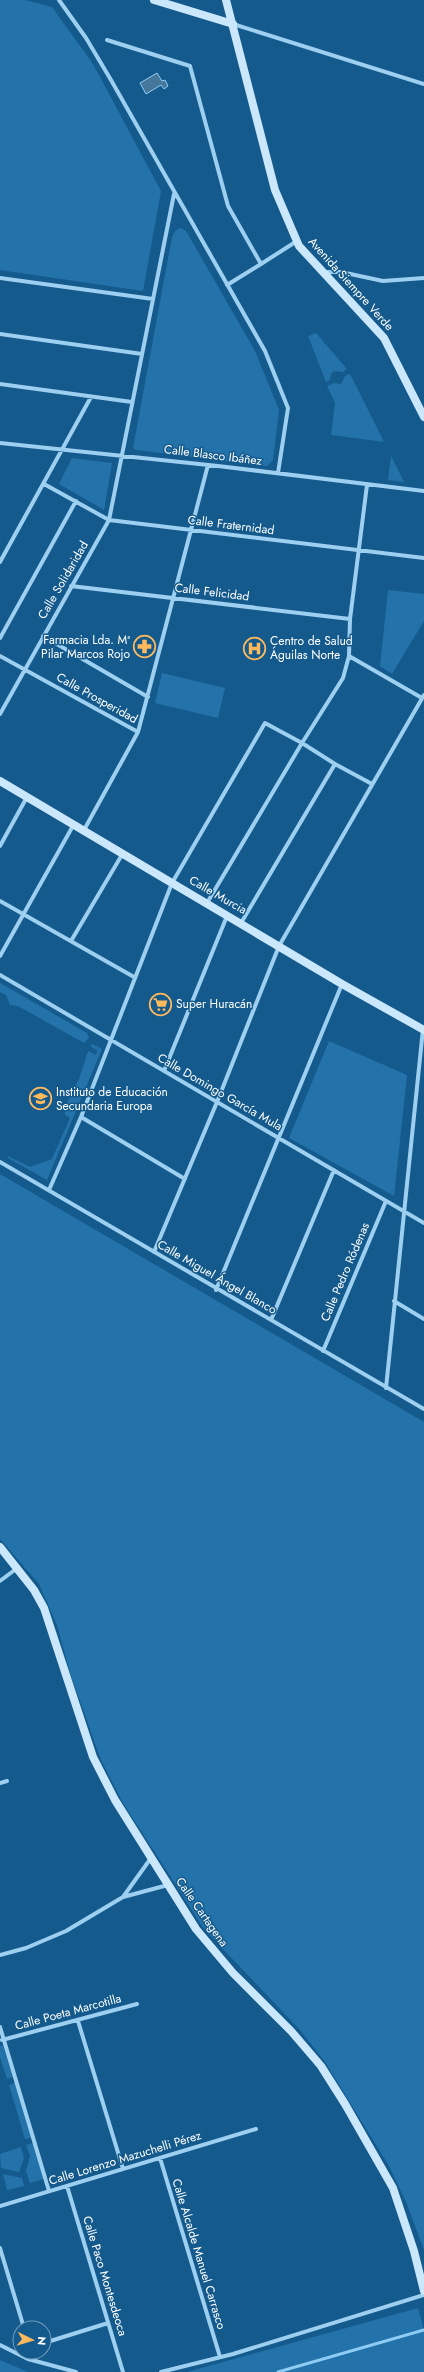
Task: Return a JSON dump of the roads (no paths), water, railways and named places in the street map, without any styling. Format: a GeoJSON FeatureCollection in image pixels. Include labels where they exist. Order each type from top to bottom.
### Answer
{"type":"FeatureCollection","features":[{"type":"Feature","properties":{"kind":"main road"},"geometry":{"type":"LineString","coordinates":[[154,0],[233,24]]}},
{"type":"Feature","properties":{"kind":"main road","name":"Avenida Siempre Verde"},"geometry":{"type":"LineString","coordinates":[[226,0],[275,190],[297,241],[323,272],[384,338],[424,417]]}},
{"type":"Feature","properties":{"kind":"main road","name":"Calle Murcia"},"geometry":{"type":"LineString","coordinates":[[0,781],[123,852],[342,984],[423,1029]]}},
{"type":"Feature","properties":{"kind":"main road","name":"Calle Cartagena"},"geometry":{"type":"LineString","coordinates":[[0,1548],[34,1590],[44,1608],[93,1757],[115,1800],[196,1929],[214,1952],[291,2031],[321,2066],[345,2104],[393,2188],[414,2251],[424,2291]]}},
{"type":"Feature","properties":{"kind":"street"},"geometry":{"type":"LineString","coordinates":[[59,0],[86,38],[265,351],[288,408],[278,473]]}},
{"type":"Feature","properties":{"kind":"street"},"geometry":{"type":"LineString","coordinates":[[233,24],[424,84]]}},
{"type":"Feature","properties":{"kind":"street"},"geometry":{"type":"LineString","coordinates":[[107,40],[190,66],[228,206],[261,264]]}},
{"type":"Feature","properties":{"kind":"street","name":"Calle Solidaridad"},"geometry":{"type":"LineString","coordinates":[[0,714],[109,520],[174,194]]}},
{"type":"Feature","properties":{"kind":"street"},"geometry":{"type":"LineString","coordinates":[[227,286],[297,241]]}},
{"type":"Feature","properties":{"kind":"street"},"geometry":{"type":"LineString","coordinates":[[323,272],[341,272],[383,281],[424,278]]}},
{"type":"Feature","properties":{"kind":"street"},"geometry":{"type":"LineString","coordinates":[[0,278],[153,299]]}},
{"type":"Feature","properties":{"kind":"street"},"geometry":{"type":"LineString","coordinates":[[0,334],[142,354]]}},
{"type":"Feature","properties":{"kind":"street"},"geometry":{"type":"LineString","coordinates":[[0,384],[132,402]]}},
{"type":"Feature","properties":{"kind":"street"},"geometry":{"type":"LineString","coordinates":[[0,562],[91,397]]}},
{"type":"Feature","properties":{"kind":"street","name":"Calle Blasco Ibáñez"},"geometry":{"type":"LineString","coordinates":[[0,443],[122,455],[424,491]]}},
{"type":"Feature","properties":{"kind":"street"},"geometry":{"type":"LineString","coordinates":[[84,830],[138,732],[208,465]]}},
{"type":"Feature","properties":{"kind":"street","name":"Calle Fraternidad"},"geometry":{"type":"LineString","coordinates":[[44,484],[109,520],[424,558]]}},
{"type":"Feature","properties":{"kind":"street"},"geometry":{"type":"LineString","coordinates":[[208,903],[302,743],[343,678],[349,656],[350,619],[367,485]]}},
{"type":"Feature","properties":{"kind":"street"},"geometry":{"type":"LineString","coordinates":[[0,638],[76,501]]}},
{"type":"Feature","properties":{"kind":"street","name":"Calle Felicidad"},"geometry":{"type":"LineString","coordinates":[[71,586],[350,619]]}},
{"type":"Feature","properties":{"kind":"street"},"geometry":{"type":"LineString","coordinates":[[43,636],[148,697]]}},
{"type":"Feature","properties":{"kind":"street","name":"Calle Prosperidad"},"geometry":{"type":"LineString","coordinates":[[0,656],[138,732]]}},
{"type":"Feature","properties":{"kind":"street"},"geometry":{"type":"LineString","coordinates":[[154,1252],[217,1102],[279,946],[423,697],[349,656]]}},
{"type":"Feature","properties":{"kind":"street"},"geometry":{"type":"LineString","coordinates":[[49,1190],[81,1116],[172,882],[265,723],[372,784]]}},
{"type":"Feature","properties":{"kind":"street"},"geometry":{"type":"LineString","coordinates":[[241,923],[335,764]]}},
{"type":"Feature","properties":{"kind":"street"},"geometry":{"type":"LineString","coordinates":[[0,846],[28,796]]}},
{"type":"Feature","properties":{"kind":"street"},"geometry":{"type":"LineString","coordinates":[[0,956],[74,824]]}},
{"type":"Feature","properties":{"kind":"street"},"geometry":{"type":"LineString","coordinates":[[71,941],[123,852]]}},
{"type":"Feature","properties":{"kind":"street"},"geometry":{"type":"LineString","coordinates":[[0,901],[134,977]]}},
{"type":"Feature","properties":{"kind":"street"},"geometry":{"type":"LineString","coordinates":[[164,1071],[228,915]]}},
{"type":"Feature","properties":{"kind":"street","name":"Calle Domingo García Mula"},"geometry":{"type":"LineString","coordinates":[[0,975],[424,1223]]}},
{"type":"Feature","properties":{"kind":"street"},"geometry":{"type":"LineString","coordinates":[[216,1290],[280,1139],[342,984]]}},
{"type":"Feature","properties":{"kind":"street"},"geometry":{"type":"LineString","coordinates":[[386,1388],[423,1029]]}},
{"type":"Feature","properties":{"kind":"street"},"geometry":{"type":"LineString","coordinates":[[81,1116],[185,1179]]}},
{"type":"Feature","properties":{"kind":"street","name":"Calle Miguel Ángel Blanco"},"geometry":{"type":"LineString","coordinates":[[0,1162],[216,1290],[271,1320],[424,1409]]}},
{"type":"Feature","properties":{"kind":"street"},"geometry":{"type":"LineString","coordinates":[[271,1320],[334,1170]]}},
{"type":"Feature","properties":{"kind":"street","name":"Calle Pedro Ródenas"},"geometry":{"type":"LineString","coordinates":[[323,1351],[386,1201]]}},
{"type":"Feature","properties":{"kind":"street"},"geometry":{"type":"LineString","coordinates":[[394,1301],[424,1319]]}},
{"type":"Feature","properties":{"kind":"street"},"geometry":{"type":"LineString","coordinates":[[0,1581],[16,1569]]}},
{"type":"Feature","properties":{"kind":"street"},"geometry":{"type":"LineString","coordinates":[[0,1783],[6,1781]]}},
{"type":"Feature","properties":{"kind":"street"},"geometry":{"type":"LineString","coordinates":[[123,1897],[151,1858]]}},
{"type":"Feature","properties":{"kind":"street"},"geometry":{"type":"LineString","coordinates":[[0,1955],[26,1948],[66,1931],[123,1897],[168,1886]]}},
{"type":"Feature","properties":{"kind":"street","name":"Calle Poeta Marcotilla"},"geometry":{"type":"LineString","coordinates":[[3,2040],[78,2022],[137,2004]]}},
{"type":"Feature","properties":{"kind":"street"},"geometry":{"type":"LineString","coordinates":[[78,2022],[123,2169]]}},
{"type":"Feature","properties":{"kind":"street"},"geometry":{"type":"LineString","coordinates":[[0,2027],[49,2191]]}},
{"type":"Feature","properties":{"kind":"street","name":"Calle Lorenzo Mazuchelli Pérez"},"geometry":{"type":"LineString","coordinates":[[0,2206],[256,2129]]}},
{"type":"Feature","properties":{"kind":"street","name":"Calle Alcalde Manuel Carrasco"},"geometry":{"type":"LineString","coordinates":[[160,2158],[220,2357]]}},
{"type":"Feature","properties":{"kind":"street","name":"Calle Paco Montesdeoca"},"geometry":{"type":"LineString","coordinates":[[67,2186],[123,2372]]}},
{"type":"Feature","properties":{"kind":"street"},"geometry":{"type":"LineString","coordinates":[[0,2248],[22,2320]]}},
{"type":"Feature","properties":{"kind":"street"},"geometry":{"type":"LineString","coordinates":[[161,2372],[220,2357],[424,2295]]}},
{"type":"Feature","properties":{"kind":"street"},"geometry":{"type":"LineString","coordinates":[[52,2340],[108,2323]]}},
{"type":"Feature","properties":{"kind":"street"},"geometry":{"type":"LineString","coordinates":[[0,2344],[12,2350]]}},
{"type":"Feature","properties":{"kind":"street"},"geometry":{"type":"LineString","coordinates":[[32,2360],[76,2372]]}},
{"type":"Feature","properties":{"kind":"waterway"},"geometry":{"type":"LineString","coordinates":[[278,2372],[424,2330]]}},
{"type":"Feature","properties":{"kind":"place","name":"Farmacia Lda. Mª Pilar Marcos Rojo"},"geometry":{"type":"Point","coordinates":[145,647]}},
{"type":"Feature","properties":{"kind":"place","name":"Centro de Salud Águilas Norte"},"geometry":{"type":"Point","coordinates":[254,648]}},
{"type":"Feature","properties":{"kind":"place","name":"Super Huracán"},"geometry":{"type":"Point","coordinates":[160,1004]}},
{"type":"Feature","properties":{"kind":"place","name":"Instituto de Educación Secundaria Europa"},"geometry":{"type":"Point","coordinates":[41,1099]}}]}
